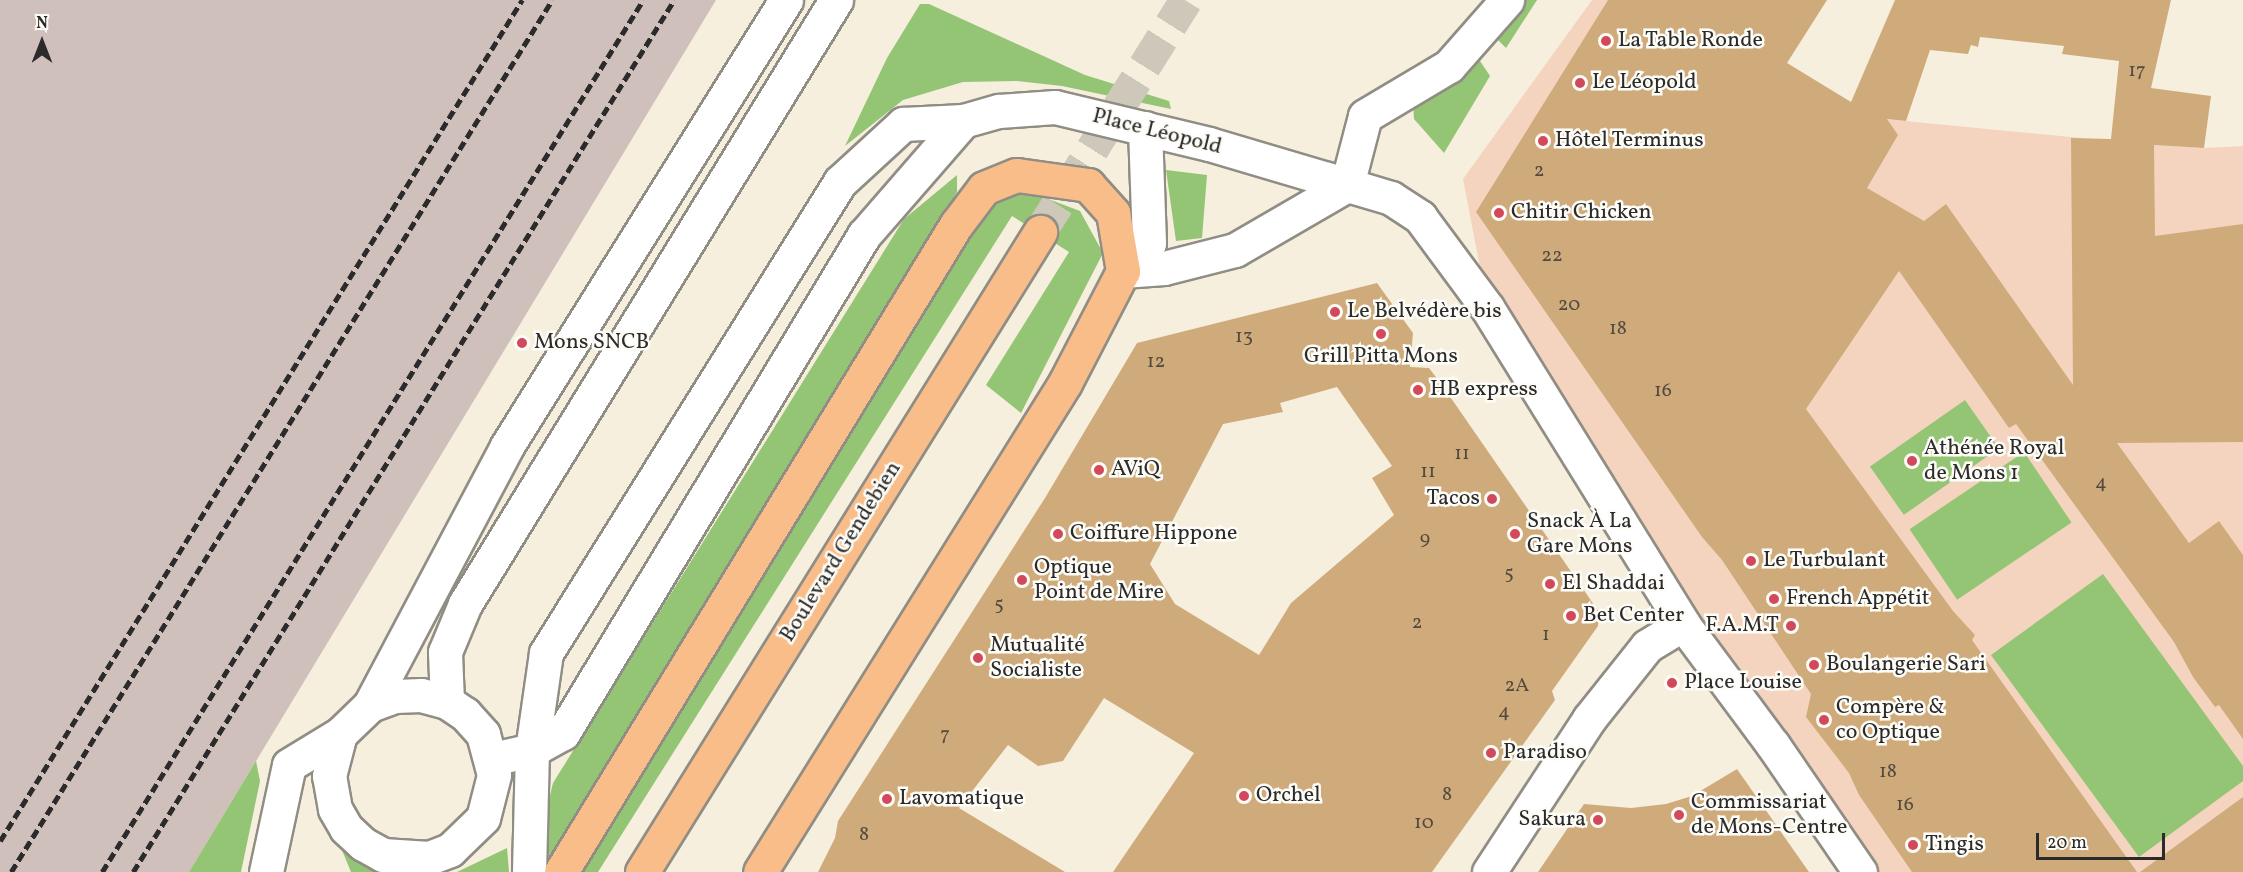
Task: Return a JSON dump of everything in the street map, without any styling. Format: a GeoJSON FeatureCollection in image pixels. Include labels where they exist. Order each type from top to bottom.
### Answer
{"type":"FeatureCollection","features":[{"type":"Feature","properties":{"kind":"main road"},"geometry":{"type":"LineString","coordinates":[[561,872],[956,225],[984,188],[1017,176],[1088,185],[1113,213],[1123,271],[1065,383],[760,872]]}},
{"type":"Feature","properties":{"kind":"main road","name":"Boulevard Gendebien"},"geometry":{"type":"LineString","coordinates":[[642,872],[1040,232]]}},
{"type":"Feature","properties":{"kind":"street"},"geometry":{"type":"LineString","coordinates":[[266,872],[289,765],[340,734],[370,705],[507,446],[786,0]]}},
{"type":"Feature","properties":{"kind":"street"},"geometry":{"type":"LineString","coordinates":[[447,702],[445,652],[465,604],[837,0]]}},
{"type":"Feature","properties":{"kind":"street"},"geometry":{"type":"LineString","coordinates":[[1123,271],[1164,267],[1235,250],[1347,185],[1365,116],[1449,66],[1507,0]]}},
{"type":"Feature","properties":{"kind":"street","name":"Place Léopold"},"geometry":{"type":"LineString","coordinates":[[529,872],[532,750],[546,653],[840,182],[903,124],[963,121],[999,111],[1055,107],[1145,128],[1347,185],[1400,204],[1420,217],[1488,309],[1683,624]]}},
{"type":"Feature","properties":{"kind":"street"},"geometry":{"type":"LineString","coordinates":[[492,759],[532,750],[563,734],[864,235],[963,121]]}},
{"type":"Feature","properties":{"kind":"street"},"geometry":{"type":"LineString","coordinates":[[1123,271],[1149,243],[1145,128]]}},
{"type":"Feature","properties":{"kind":"street"},"geometry":{"type":"LineString","coordinates":[[1489,872],[1561,758],[1647,646],[1683,624],[1773,745],[1860,872]]}},
{"type":"Feature","properties":{"kind":"street"},"geometry":{"type":"LineString","coordinates":[[340,734],[329,776],[335,809],[346,828],[363,844],[383,855],[406,859],[440,854],[469,836],[483,818],[491,798],[492,759],[483,734],[465,714],[447,702],[421,695],[395,696],[370,705]]}},
{"type":"Feature","properties":{"kind":"shaded area"},"geometry":{"type":"Polygon","coordinates":[[[0,0],[716,0],[189,872],[0,872],[0,0]]]}},
{"type":"Feature","properties":{"kind":"shaded area","name":"Athénée Royal de Mons 1"},"geometry":{"type":"Polygon","coordinates":[[[1592,0],[1759,0],[1787,63],[1874,118],[2154,145],[2204,148],[2243,146],[2243,872],[1860,872],[1488,309],[1463,179],[1592,0]]]}},
{"type":"Feature","properties":{"kind":"green space"},"geometry":{"type":"Polygon","coordinates":[[[1525,0],[1537,0],[1506,48],[1498,40],[1525,0]]]}},
{"type":"Feature","properties":{"kind":"green space"},"geometry":{"type":"Polygon","coordinates":[[[920,4],[929,4],[1085,75],[1169,101],[1171,109],[1062,86],[1017,81],[963,82],[903,100],[845,146],[887,58],[920,4]]]}},
{"type":"Feature","properties":{"kind":"green space"},"geometry":{"type":"Polygon","coordinates":[[[1478,58],[1490,76],[1444,153],[1414,119],[1413,103],[1478,58]]]}},
{"type":"Feature","properties":{"kind":"green space"},"geometry":{"type":"Polygon","coordinates":[[[1166,170],[1207,175],[1202,238],[1176,241],[1166,170]]]}},
{"type":"Feature","properties":{"kind":"green space"},"geometry":{"type":"Polygon","coordinates":[[[957,175],[957,192],[563,850],[546,856],[537,848],[553,783],[904,219],[957,175]]]}},
{"type":"Feature","properties":{"kind":"green space"},"geometry":{"type":"Polygon","coordinates":[[[1020,194],[1043,197],[1080,211],[1103,253],[1021,413],[986,385],[1069,252],[1012,216],[598,872],[572,872],[992,198],[1020,194]]]}},
{"type":"Feature","properties":{"kind":"green space"},"geometry":{"type":"Polygon","coordinates":[[[1965,400],[1999,448],[1904,515],[1870,467],[1965,400]]]}},
{"type":"Feature","properties":{"kind":"green space"},"geometry":{"type":"Polygon","coordinates":[[[2024,452],[2072,522],[1957,600],[1910,529],[2024,452]]]}},
{"type":"Feature","properties":{"kind":"green space"},"geometry":{"type":"Polygon","coordinates":[[[2103,574],[2243,766],[2243,781],[2139,857],[1991,655],[2103,574]]]}},
{"type":"Feature","properties":{"kind":"green space"},"geometry":{"type":"Polygon","coordinates":[[[256,761],[260,781],[241,872],[189,872],[256,761]]]}},
{"type":"Feature","properties":{"kind":"green space"},"geometry":{"type":"Polygon","coordinates":[[[337,838],[436,872],[351,872],[337,838]]]}},
{"type":"Feature","properties":{"kind":"green space"},"geometry":{"type":"Polygon","coordinates":[[[507,848],[509,872],[457,872],[507,848]]]}},
{"type":"Feature","properties":{"kind":"building"},"geometry":{"type":"Polygon","coordinates":[[[1608,0],[1827,0],[1787,63],[1851,102],[1895,0],[2171,0],[2151,88],[2211,96],[2204,148],[2154,145],[2155,236],[2243,224],[2243,442],[2117,443],[2189,543],[2219,521],[2243,555],[2243,739],[2219,705],[2215,707],[2193,677],[2174,642],[2016,424],[2009,428],[1899,271],[1806,409],[1953,611],[1975,635],[1972,640],[2137,872],[1912,872],[1859,795],[1849,773],[1806,717],[1811,694],[1722,560],[1702,537],[1476,212],[1608,0]],[[1980,37],[1978,47],[1971,45],[1968,54],[1930,50],[1906,121],[1887,119],[1898,135],[1867,188],[1924,221],[1946,204],[2073,385],[2071,138],[2111,139],[2119,61],[2062,54],[2064,46],[1980,37]]]}},
{"type":"Feature","properties":{"kind":"building"},"geometry":{"type":"Polygon","coordinates":[[[1377,283],[1413,333],[1410,367],[1429,368],[1599,612],[1598,626],[1552,691],[1555,700],[1432,872],[1113,872],[1194,753],[1104,698],[1063,761],[1038,766],[1008,745],[959,808],[1065,872],[818,872],[835,838],[838,821],[1045,498],[1137,343],[1377,283]],[[1337,387],[1280,403],[1283,412],[1223,424],[1150,564],[1175,604],[1259,655],[1291,603],[1394,515],[1372,478],[1392,466],[1337,387]]]}},
{"type":"Feature","properties":{"kind":"building"},"geometry":{"type":"Polygon","coordinates":[[[1737,769],[1809,872],[1538,872],[1584,804],[1631,808],[1666,804],[1692,796],[1737,769]]]}},
{"type":"Feature","properties":{"kind":"building"},"geometry":{"type":"Polygon","coordinates":[[[2243,797],[2243,872],[2140,872],[2243,797]]]}},
{"type":"Feature","properties":{"kind":"tunnel"},"geometry":{"type":"LineString","coordinates":[[1040,232],[1186,0]]}},
{"type":"Feature","properties":{"kind":"railway"},"geometry":{"type":"LineString","coordinates":[[0,841],[522,0]]}},
{"type":"Feature","properties":{"kind":"railway"},"geometry":{"type":"LineString","coordinates":[[11,872],[552,0]]}},
{"type":"Feature","properties":{"kind":"railway"},"geometry":{"type":"LineString","coordinates":[[102,872],[643,0]]}},
{"type":"Feature","properties":{"kind":"railway"},"geometry":{"type":"LineString","coordinates":[[133,872],[674,0]]}},
{"type":"Feature","properties":{"kind":"place","name":"La Table Ronde"},"geometry":{"type":"Point","coordinates":[1606,41]}},
{"type":"Feature","properties":{"kind":"place","name":"Le Léopold"},"geometry":{"type":"Point","coordinates":[1580,83]}},
{"type":"Feature","properties":{"kind":"place","name":"Hôtel Terminus"},"geometry":{"type":"Point","coordinates":[1543,141]}},
{"type":"Feature","properties":{"kind":"place","name":"Chitir Chicken"},"geometry":{"type":"Point","coordinates":[1499,213]}},
{"type":"Feature","properties":{"kind":"place","name":"Le Belvédère bis"},"geometry":{"type":"Point","coordinates":[1335,312]}},
{"type":"Feature","properties":{"kind":"place","name":"Grill Pitta Mons"},"geometry":{"type":"Point","coordinates":[1381,334]}},
{"type":"Feature","properties":{"kind":"place","name":"Mons SNCB"},"geometry":{"type":"Point","coordinates":[522,343]}},
{"type":"Feature","properties":{"kind":"place","name":"HB express"},"geometry":{"type":"Point","coordinates":[1418,390]}},
{"type":"Feature","properties":{"kind":"place","name":"Athénée Royal de Mons 1"},"geometry":{"type":"Point","coordinates":[1912,461]}},
{"type":"Feature","properties":{"kind":"place","name":"AViQ"},"geometry":{"type":"Point","coordinates":[1099,470]}},
{"type":"Feature","properties":{"kind":"place","name":"Tacos"},"geometry":{"type":"Point","coordinates":[1492,499]}},
{"type":"Feature","properties":{"kind":"place","name":"Coiffure Hippone"},"geometry":{"type":"Point","coordinates":[1058,534]}},
{"type":"Feature","properties":{"kind":"place","name":"Snack À La Gare Mons"},"geometry":{"type":"Point","coordinates":[1515,534]}},
{"type":"Feature","properties":{"kind":"place","name":"Le Turbulant"},"geometry":{"type":"Point","coordinates":[1751,561]}},
{"type":"Feature","properties":{"kind":"place","name":"Optique Point de Mire"},"geometry":{"type":"Point","coordinates":[1022,580]}},
{"type":"Feature","properties":{"kind":"place","name":"El Shaddai"},"geometry":{"type":"Point","coordinates":[1550,584]}},
{"type":"Feature","properties":{"kind":"place","name":"French Appétit"},"geometry":{"type":"Point","coordinates":[1774,599]}},
{"type":"Feature","properties":{"kind":"place","name":"Bet Center"},"geometry":{"type":"Point","coordinates":[1571,616]}},
{"type":"Feature","properties":{"kind":"place","name":"F.A.M.T"},"geometry":{"type":"Point","coordinates":[1791,626]}},
{"type":"Feature","properties":{"kind":"place","name":"Mutualité Socialiste"},"geometry":{"type":"Point","coordinates":[978,658]}},
{"type":"Feature","properties":{"kind":"place","name":"Boulangerie Sari"},"geometry":{"type":"Point","coordinates":[1814,665]}},
{"type":"Feature","properties":{"kind":"place","name":"Place Louise"},"geometry":{"type":"Point","coordinates":[1672,683]}},
{"type":"Feature","properties":{"kind":"place","name":"Compère & co Optique"},"geometry":{"type":"Point","coordinates":[1824,720]}},
{"type":"Feature","properties":{"kind":"place","name":"Paradiso"},"geometry":{"type":"Point","coordinates":[1491,753]}},
{"type":"Feature","properties":{"kind":"place","name":"Orchel"},"geometry":{"type":"Point","coordinates":[1244,796]}},
{"type":"Feature","properties":{"kind":"place","name":"Lavomatique"},"geometry":{"type":"Point","coordinates":[887,799]}},
{"type":"Feature","properties":{"kind":"place","name":"Commissariat de Mons-Centre"},"geometry":{"type":"Point","coordinates":[1679,815]}},
{"type":"Feature","properties":{"kind":"place","name":"Sakura"},"geometry":{"type":"Point","coordinates":[1598,820]}},
{"type":"Feature","properties":{"kind":"place","name":"Tingis"},"geometry":{"type":"Point","coordinates":[1913,845]}}]}
